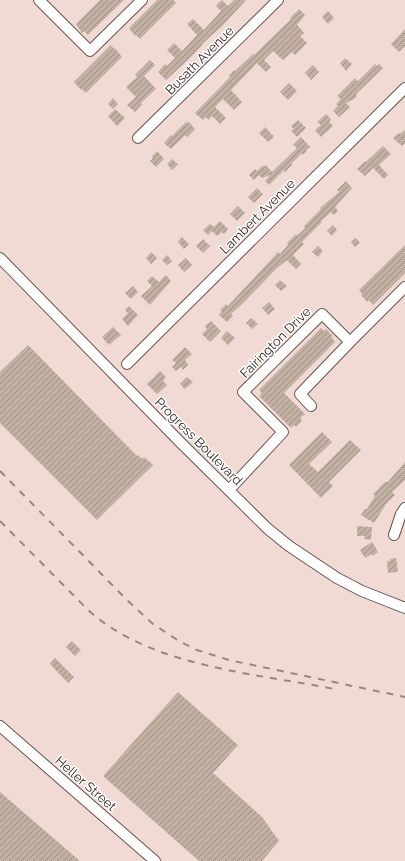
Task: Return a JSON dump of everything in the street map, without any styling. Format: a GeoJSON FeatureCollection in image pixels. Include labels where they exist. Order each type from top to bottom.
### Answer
{"type":"FeatureCollection","features":[{"type":"Feature","properties":{"kind":"street"},"geometry":{"type":"LineString","coordinates":[[39,0],[90,51],[142,0]]}},
{"type":"Feature","properties":{"kind":"street","name":"Busath Avenue"},"geometry":{"type":"LineString","coordinates":[[138,138],[278,0]]}},
{"type":"Feature","properties":{"kind":"street","name":"Lambert Avenue"},"geometry":{"type":"LineString","coordinates":[[128,364],[405,88]]}},
{"type":"Feature","properties":{"kind":"street","name":"Progress Boulevard"},"geometry":{"type":"LineString","coordinates":[[0,258],[181,443],[268,529],[313,563],[362,591],[405,608]]}},
{"type":"Feature","properties":{"kind":"street"},"geometry":{"type":"LineString","coordinates":[[311,406],[300,394],[405,287]]}},
{"type":"Feature","properties":{"kind":"street","name":"Fairington Drive"},"geometry":{"type":"LineString","coordinates":[[229,490],[283,432],[243,392],[322,314],[350,342]]}},
{"type":"Feature","properties":{"kind":"street"},"geometry":{"type":"LineString","coordinates":[[394,535],[401,514],[405,508]]}},
{"type":"Feature","properties":{"kind":"street","name":"Heller Street"},"geometry":{"type":"LineString","coordinates":[[0,726],[155,861]]}},
{"type":"Feature","properties":{"kind":"building"},"geometry":{"type":"Polygon","coordinates":[[[100,0],[124,0],[88,35],[84,31],[82,33],[76,24],[100,0]]]}},
{"type":"Feature","properties":{"kind":"building"},"geometry":{"type":"Polygon","coordinates":[[[157,0],[173,0],[176,3],[140,39],[136,35],[135,36],[129,28],[157,0]]]}},
{"type":"Feature","properties":{"kind":"building"},"geometry":{"type":"Polygon","coordinates":[[[222,0],[228,6],[234,0],[246,0],[192,56],[166,80],[158,72],[165,64],[167,66],[175,58],[167,50],[174,43],[182,51],[197,35],[187,24],[193,19],[204,30],[221,11],[216,6],[222,0]]]}},
{"type":"Feature","properties":{"kind":"building"},"geometry":{"type":"Polygon","coordinates":[[[299,9],[305,15],[297,25],[304,33],[300,36],[307,43],[295,55],[292,52],[283,60],[273,51],[264,60],[271,67],[266,72],[257,63],[231,90],[242,102],[234,110],[223,99],[215,107],[226,118],[220,124],[212,116],[209,120],[206,117],[203,120],[195,113],[230,77],[229,76],[234,70],[235,71],[253,54],[254,55],[291,19],[290,18],[299,9]]]}},
{"type":"Feature","properties":{"kind":"building"},"geometry":{"type":"Polygon","coordinates":[[[328,11],[334,18],[328,24],[322,17],[328,11]]]}},
{"type":"Feature","properties":{"kind":"building"},"geometry":{"type":"Polygon","coordinates":[[[405,29],[405,46],[399,52],[391,44],[405,29]]]}},
{"type":"Feature","properties":{"kind":"building"},"geometry":{"type":"Polygon","coordinates":[[[111,45],[122,57],[86,93],[74,82],[111,45]]]}},
{"type":"Feature","properties":{"kind":"building"},"geometry":{"type":"Polygon","coordinates":[[[345,58],[352,64],[346,71],[340,63],[345,58]]]}},
{"type":"Feature","properties":{"kind":"building"},"geometry":{"type":"Polygon","coordinates":[[[150,60],[155,65],[144,76],[156,89],[141,103],[142,104],[135,112],[127,105],[136,97],[126,87],[137,77],[135,75],[150,60]]]}},
{"type":"Feature","properties":{"kind":"building"},"geometry":{"type":"Polygon","coordinates":[[[375,64],[377,66],[379,64],[383,68],[356,94],[357,96],[354,99],[346,103],[350,107],[339,117],[333,111],[338,106],[336,104],[341,99],[337,96],[355,78],[357,81],[359,80],[375,64]]]}},
{"type":"Feature","properties":{"kind":"building"},"geometry":{"type":"Polygon","coordinates":[[[313,65],[319,72],[311,80],[305,73],[313,65]]]}},
{"type":"Feature","properties":{"kind":"building"},"geometry":{"type":"Polygon","coordinates":[[[289,83],[297,91],[288,100],[280,92],[289,83]]]}},
{"type":"Feature","properties":{"kind":"building"},"geometry":{"type":"Polygon","coordinates":[[[113,98],[118,104],[113,109],[108,104],[113,98]]]}},
{"type":"Feature","properties":{"kind":"building"},"geometry":{"type":"Polygon","coordinates":[[[115,109],[125,118],[117,126],[108,116],[115,109]]]}},
{"type":"Feature","properties":{"kind":"building"},"geometry":{"type":"Polygon","coordinates":[[[326,114],[331,119],[329,122],[333,126],[321,137],[315,130],[321,125],[317,122],[326,114]]]}},
{"type":"Feature","properties":{"kind":"building"},"geometry":{"type":"Polygon","coordinates":[[[298,120],[306,128],[297,137],[291,131],[294,129],[291,126],[298,120]]]}},
{"type":"Feature","properties":{"kind":"building"},"geometry":{"type":"Polygon","coordinates":[[[186,122],[189,122],[195,129],[187,137],[185,135],[171,149],[164,143],[186,122]]]}},
{"type":"Feature","properties":{"kind":"building"},"geometry":{"type":"Polygon","coordinates":[[[265,127],[274,137],[268,142],[259,133],[265,127]]]}},
{"type":"Feature","properties":{"kind":"building"},"geometry":{"type":"Polygon","coordinates":[[[405,130],[405,143],[402,146],[393,138],[405,130]]]}},
{"type":"Feature","properties":{"kind":"building"},"geometry":{"type":"Polygon","coordinates":[[[301,137],[310,147],[303,155],[302,153],[291,164],[292,165],[285,172],[284,170],[269,185],[265,181],[270,175],[262,178],[259,175],[254,180],[249,175],[255,169],[257,171],[263,165],[264,167],[266,165],[272,172],[297,148],[293,145],[301,137]]]}},
{"type":"Feature","properties":{"kind":"building"},"geometry":{"type":"Polygon","coordinates":[[[383,146],[391,154],[379,165],[388,175],[384,179],[373,168],[365,176],[357,169],[383,146]]]}},
{"type":"Feature","properties":{"kind":"building"},"geometry":{"type":"Polygon","coordinates":[[[157,151],[164,159],[156,167],[150,161],[153,158],[152,156],[157,151]]]}},
{"type":"Feature","properties":{"kind":"building"},"geometry":{"type":"Polygon","coordinates":[[[172,159],[178,164],[172,170],[167,164],[172,159]]]}},
{"type":"Feature","properties":{"kind":"building"},"geometry":{"type":"Polygon","coordinates":[[[346,181],[352,188],[335,207],[338,211],[334,215],[331,212],[321,221],[322,222],[302,242],[304,244],[293,255],[301,264],[296,269],[287,260],[231,314],[233,316],[227,322],[219,315],[222,312],[220,310],[226,304],[228,306],[278,252],[280,254],[288,245],[287,243],[305,228],[304,226],[321,209],[320,208],[339,192],[337,190],[346,181]]]}},
{"type":"Feature","properties":{"kind":"building"},"geometry":{"type":"Polygon","coordinates":[[[257,188],[263,194],[254,203],[248,197],[257,188]]]}},
{"type":"Feature","properties":{"kind":"building"},"geometry":{"type":"Polygon","coordinates":[[[238,206],[245,213],[237,221],[230,214],[238,206]]]}},
{"type":"Feature","properties":{"kind":"building"},"geometry":{"type":"Polygon","coordinates":[[[220,221],[228,229],[224,234],[222,232],[217,236],[212,231],[208,235],[203,230],[210,224],[214,227],[220,221]]]}},
{"type":"Feature","properties":{"kind":"building"},"geometry":{"type":"Polygon","coordinates":[[[333,225],[337,230],[332,236],[327,231],[333,225]]]}},
{"type":"Feature","properties":{"kind":"building"},"geometry":{"type":"Polygon","coordinates":[[[182,237],[189,244],[184,249],[178,242],[182,237]]]}},
{"type":"Feature","properties":{"kind":"building"},"geometry":{"type":"Polygon","coordinates":[[[356,238],[360,243],[355,247],[351,242],[356,238]]]}},
{"type":"Feature","properties":{"kind":"building"},"geometry":{"type":"Polygon","coordinates":[[[203,239],[210,246],[203,253],[196,246],[203,239]]]}},
{"type":"Feature","properties":{"kind":"building"},"geometry":{"type":"Polygon","coordinates":[[[405,245],[405,273],[373,305],[369,300],[367,302],[359,290],[405,245]]]}},
{"type":"Feature","properties":{"kind":"building"},"geometry":{"type":"Polygon","coordinates":[[[318,246],[323,251],[318,257],[312,252],[318,246]]]}},
{"type":"Feature","properties":{"kind":"building"},"geometry":{"type":"Polygon","coordinates":[[[151,252],[157,258],[151,264],[146,258],[151,252]]]}},
{"type":"Feature","properties":{"kind":"building"},"geometry":{"type":"Polygon","coordinates":[[[167,255],[172,261],[167,265],[162,260],[167,255]]]}},
{"type":"Feature","properties":{"kind":"building"},"geometry":{"type":"Polygon","coordinates":[[[186,258],[192,265],[184,272],[178,265],[186,258]]]}},
{"type":"Feature","properties":{"kind":"building"},"geometry":{"type":"Polygon","coordinates":[[[166,275],[171,281],[150,305],[141,296],[152,286],[147,281],[152,276],[159,282],[166,275]]]}},
{"type":"Feature","properties":{"kind":"building"},"geometry":{"type":"Polygon","coordinates":[[[280,280],[287,286],[281,291],[275,285],[280,280]]]}},
{"type":"Feature","properties":{"kind":"building"},"geometry":{"type":"Polygon","coordinates":[[[133,286],[138,292],[131,299],[125,293],[133,286]]]}},
{"type":"Feature","properties":{"kind":"building"},"geometry":{"type":"Polygon","coordinates":[[[269,302],[275,309],[268,315],[262,308],[269,302]]]}},
{"type":"Feature","properties":{"kind":"building"},"geometry":{"type":"Polygon","coordinates":[[[129,306],[138,315],[128,326],[122,319],[128,313],[125,310],[129,306]]]}},
{"type":"Feature","properties":{"kind":"building"},"geometry":{"type":"Polygon","coordinates":[[[251,318],[258,324],[252,329],[246,323],[251,318]]]}},
{"type":"Feature","properties":{"kind":"building"},"geometry":{"type":"Polygon","coordinates":[[[211,321],[221,331],[210,342],[202,334],[207,329],[205,326],[211,321]]]}},
{"type":"Feature","properties":{"kind":"building"},"geometry":{"type":"Polygon","coordinates":[[[113,327],[121,335],[109,345],[102,337],[113,327]]]}},
{"type":"Feature","properties":{"kind":"building"},"geometry":{"type":"Polygon","coordinates":[[[321,328],[324,331],[326,329],[333,336],[331,337],[335,342],[284,393],[305,414],[300,418],[302,421],[296,427],[294,425],[291,428],[259,396],[262,393],[259,390],[321,328]]]}},
{"type":"Feature","properties":{"kind":"building"},"geometry":{"type":"Polygon","coordinates":[[[227,331],[235,338],[228,345],[221,338],[227,331]]]}},
{"type":"Feature","properties":{"kind":"building"},"geometry":{"type":"Polygon","coordinates":[[[28,345],[137,456],[138,455],[142,459],[144,457],[153,465],[97,520],[0,423],[0,372],[28,345]]]}},
{"type":"Feature","properties":{"kind":"building"},"geometry":{"type":"Polygon","coordinates":[[[185,347],[192,354],[185,360],[188,365],[183,370],[181,367],[176,371],[172,367],[176,363],[172,360],[185,347]]]}},
{"type":"Feature","properties":{"kind":"building"},"geometry":{"type":"Polygon","coordinates":[[[160,371],[166,377],[163,381],[167,385],[157,394],[147,384],[160,371]]]}},
{"type":"Feature","properties":{"kind":"building"},"geometry":{"type":"Polygon","coordinates":[[[187,377],[193,382],[185,389],[180,384],[187,377]]]}},
{"type":"Feature","properties":{"kind":"building"},"geometry":{"type":"Polygon","coordinates":[[[322,432],[332,442],[309,464],[318,472],[350,440],[361,450],[329,482],[333,486],[321,498],[289,465],[322,432]]]}},
{"type":"Feature","properties":{"kind":"building"},"geometry":{"type":"Polygon","coordinates":[[[405,462],[405,480],[392,492],[395,495],[386,504],[374,523],[361,515],[365,509],[367,509],[375,496],[373,494],[385,482],[388,482],[405,462]]]}},
{"type":"Feature","properties":{"kind":"building"},"geometry":{"type":"Polygon","coordinates":[[[357,526],[372,527],[371,540],[364,539],[365,536],[357,536],[357,526]]]}},
{"type":"Feature","properties":{"kind":"building"},"geometry":{"type":"Polygon","coordinates":[[[372,542],[378,552],[373,556],[371,554],[365,558],[360,550],[372,542]]]}},
{"type":"Feature","properties":{"kind":"building"},"geometry":{"type":"Polygon","coordinates":[[[396,558],[398,572],[388,573],[387,561],[396,558]]]}},
{"type":"Feature","properties":{"kind":"building"},"geometry":{"type":"Polygon","coordinates":[[[72,641],[81,650],[75,656],[66,647],[72,641]]]}},
{"type":"Feature","properties":{"kind":"building"},"geometry":{"type":"Polygon","coordinates":[[[55,658],[74,677],[68,683],[50,664],[55,658]]]}},
{"type":"Feature","properties":{"kind":"building"},"geometry":{"type":"Polygon","coordinates":[[[178,692],[238,745],[213,773],[262,817],[279,841],[262,861],[199,861],[103,776],[178,692]]]}},
{"type":"Feature","properties":{"kind":"building"},"geometry":{"type":"Polygon","coordinates":[[[0,792],[80,861],[0,861],[0,792]]]}},
{"type":"Feature","properties":{"kind":"railway"},"geometry":{"type":"LineString","coordinates":[[0,471],[128,601],[153,624],[179,641],[197,650],[229,660],[405,697]]}},
{"type":"Feature","properties":{"kind":"railway"},"geometry":{"type":"LineString","coordinates":[[0,521],[88,610],[113,629],[142,644],[172,656],[205,665],[334,689]]}}]}
